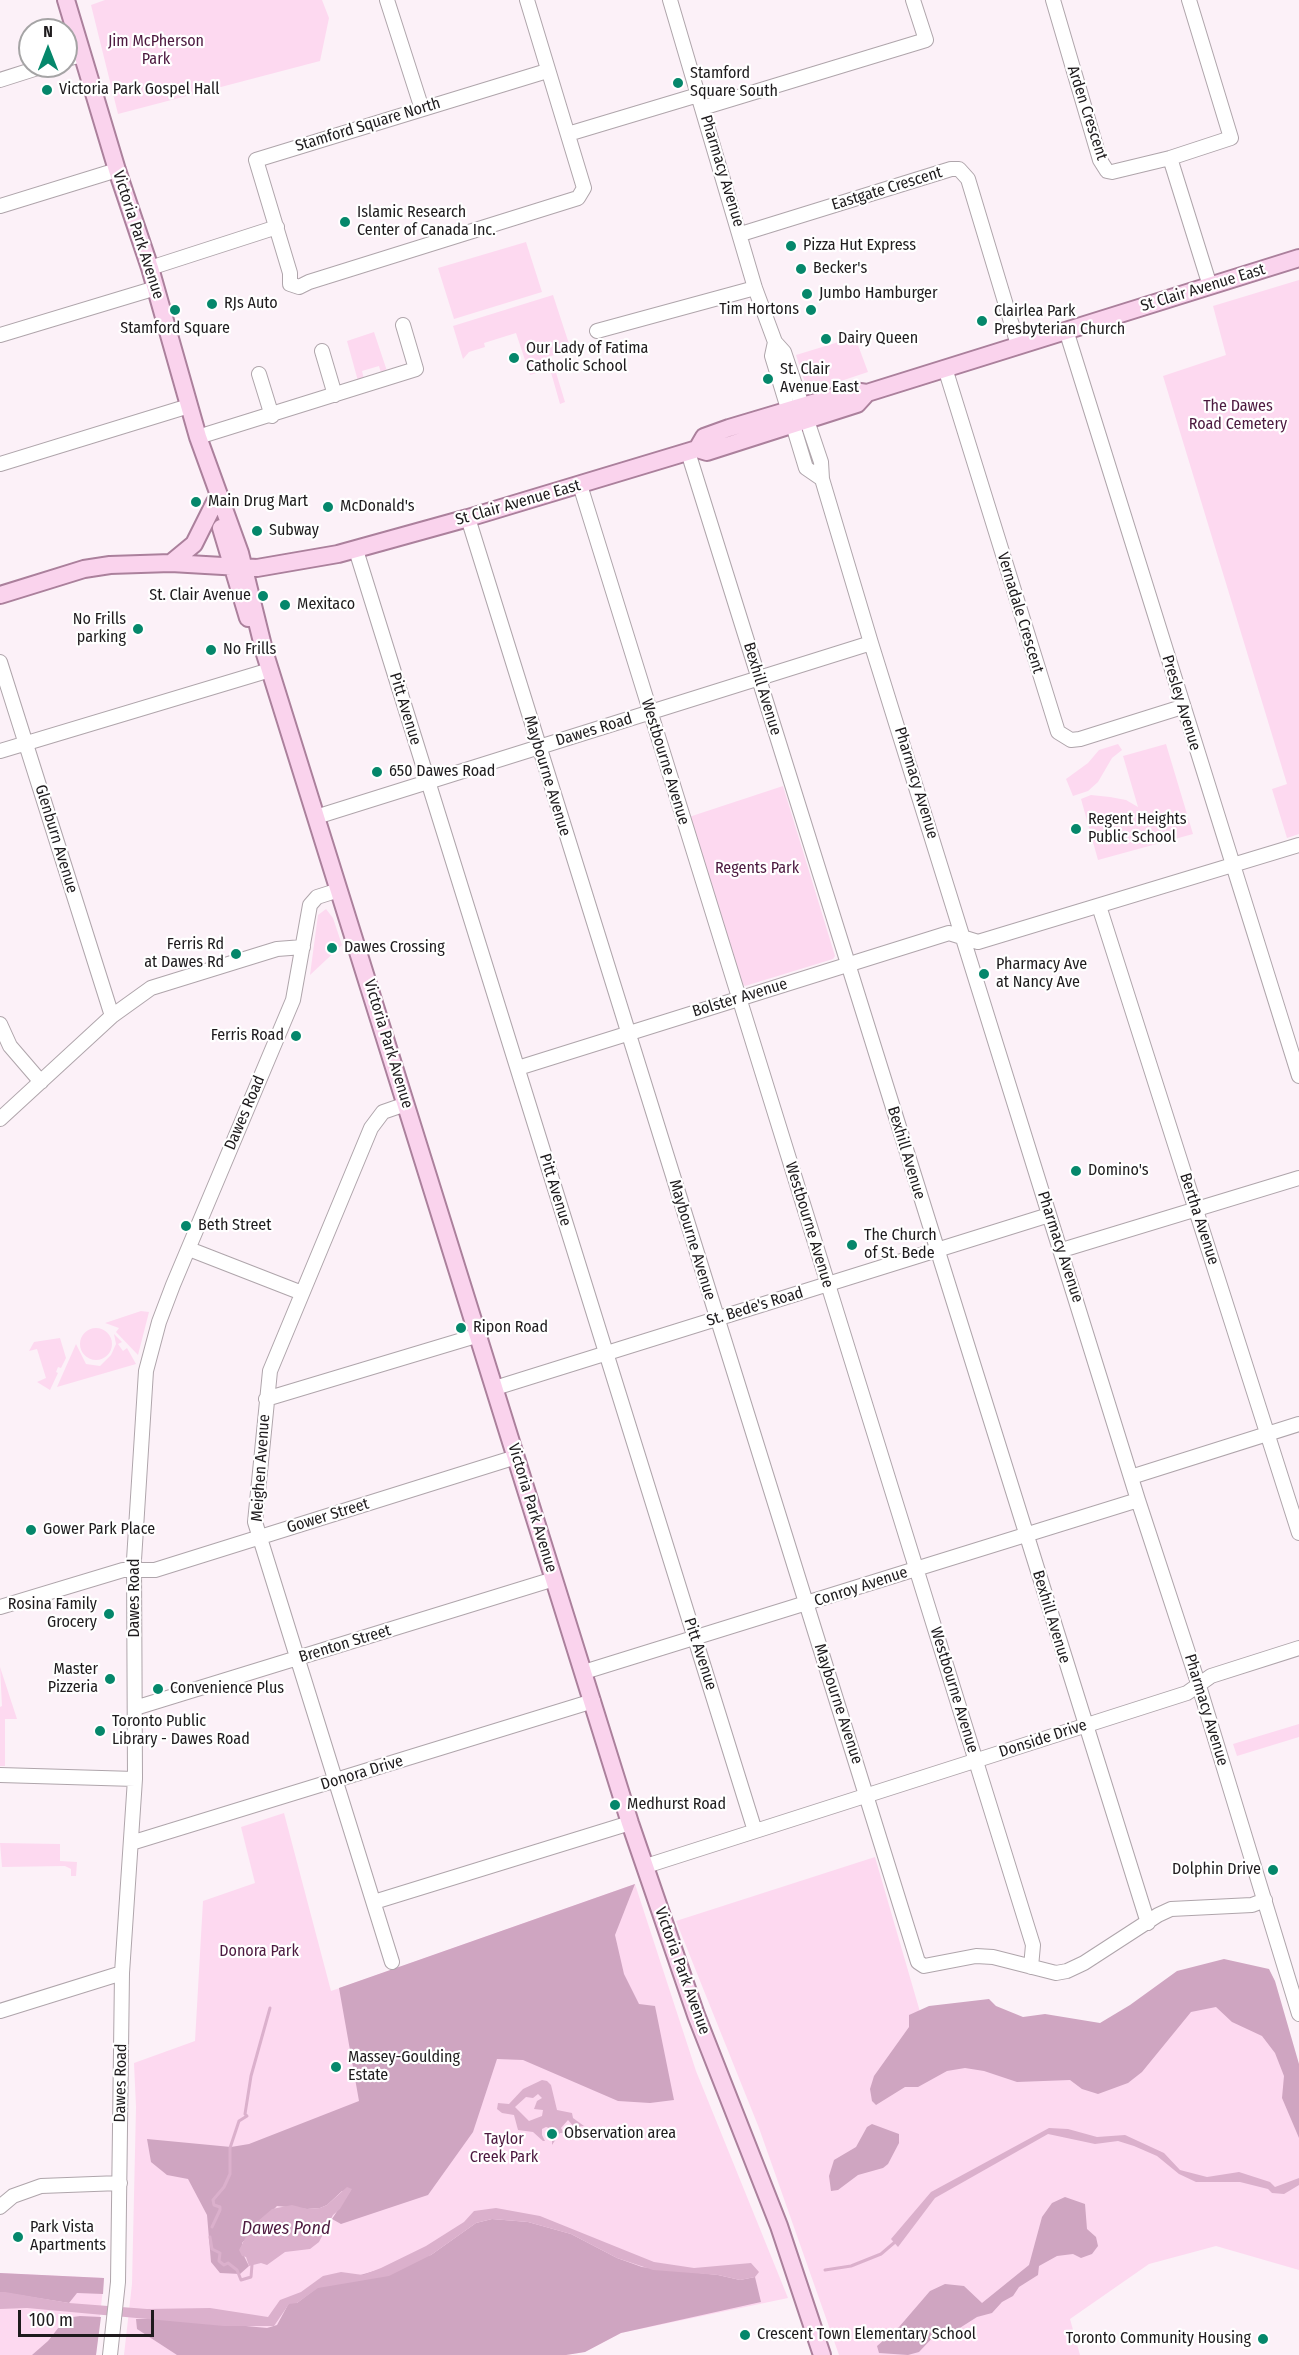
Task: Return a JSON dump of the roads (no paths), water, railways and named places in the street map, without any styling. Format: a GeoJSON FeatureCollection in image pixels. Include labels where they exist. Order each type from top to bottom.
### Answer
{"type":"FeatureCollection","features":[{"type":"Feature","properties":{"kind":"main road","name":"Victoria Park Avenue"},"geometry":{"type":"LineString","coordinates":[[66,0],[117,170],[150,268],[198,437],[209,471],[224,505],[240,574]]}},
{"type":"Feature","properties":{"kind":"main road","name":"St Clair Avenue East"},"geometry":{"type":"LineString","coordinates":[[0,595],[84,569],[131,564],[165,564],[240,574],[356,550],[692,450],[706,436],[857,404],[867,393],[1299,258]]}},
{"type":"Feature","properties":{"kind":"main road","name":"Victoria Park Avenue"},"geometry":{"type":"LineString","coordinates":[[209,471],[215,502],[268,662],[630,1822],[696,2015],[779,2226],[822,2355]]}},
{"type":"Feature","properties":{"kind":"main road"},"geometry":{"type":"LineString","coordinates":[[165,564],[194,544],[215,502]]}},
{"type":"Feature","properties":{"kind":"street"},"geometry":{"type":"LineString","coordinates":[[387,0],[422,109]]}},
{"type":"Feature","properties":{"kind":"street"},"geometry":{"type":"LineString","coordinates":[[150,268],[277,227],[290,273],[290,285],[298,288],[309,282],[578,198],[584,188],[527,0]]}},
{"type":"Feature","properties":{"kind":"street","name":"Pharmacy Avenue"},"geometry":{"type":"LineString","coordinates":[[670,0],[741,234],[755,288],[775,342],[772,356],[820,462],[822,479],[871,643],[1062,1250],[1131,1478],[1199,1686],[1299,2014]]}},
{"type":"Feature","properties":{"kind":"street"},"geometry":{"type":"LineString","coordinates":[[568,134],[926,40],[913,0]]}},
{"type":"Feature","properties":{"kind":"street","name":"Arden Crescent"},"geometry":{"type":"LineString","coordinates":[[1053,0],[1103,166],[1107,171],[1119,172],[1170,158]]}},
{"type":"Feature","properties":{"kind":"street"},"geometry":{"type":"LineString","coordinates":[[1189,0],[1231,138],[1170,158],[1210,286]]}},
{"type":"Feature","properties":{"kind":"street"},"geometry":{"type":"LineString","coordinates":[[78,56],[83,55]]}},
{"type":"Feature","properties":{"kind":"street","name":"Stamford Square North"},"geometry":{"type":"LineString","coordinates":[[277,227],[256,160],[547,71]]}},
{"type":"Feature","properties":{"kind":"street"},"geometry":{"type":"LineString","coordinates":[[0,80],[18,74]]}},
{"type":"Feature","properties":{"kind":"street","name":"Eastgate Crescent"},"geometry":{"type":"LineString","coordinates":[[741,234],[951,169],[959,169],[968,179],[1018,345]]}},
{"type":"Feature","properties":{"kind":"street"},"geometry":{"type":"LineString","coordinates":[[0,206],[117,170]]}},
{"type":"Feature","properties":{"kind":"street"},"geometry":{"type":"LineString","coordinates":[[0,335],[156,288]]}},
{"type":"Feature","properties":{"kind":"street"},"geometry":{"type":"LineString","coordinates":[[597,331],[755,288]]}},
{"type":"Feature","properties":{"kind":"street"},"geometry":{"type":"LineString","coordinates":[[198,437],[272,416],[416,369],[403,325]]}},
{"type":"Feature","properties":{"kind":"street","name":"Presley Avenue"},"geometry":{"type":"LineString","coordinates":[[1066,330],[1299,1076]]}},
{"type":"Feature","properties":{"kind":"street"},"geometry":{"type":"LineString","coordinates":[[322,351],[335,395]]}},
{"type":"Feature","properties":{"kind":"street","name":"Vernadale Crescent"},"geometry":{"type":"LineString","coordinates":[[945,368],[1058,732],[1071,740],[1080,739],[1182,707]]}},
{"type":"Feature","properties":{"kind":"street"},"geometry":{"type":"LineString","coordinates":[[259,374],[272,416]]}},
{"type":"Feature","properties":{"kind":"street"},"geometry":{"type":"LineString","coordinates":[[0,464],[189,405]]}},
{"type":"Feature","properties":{"kind":"street","name":"Bexhill Avenue"},"geometry":{"type":"LineString","coordinates":[[692,450],[847,964],[1148,1923]]}},
{"type":"Feature","properties":{"kind":"street","name":"Westbourne Avenue"},"geometry":{"type":"LineString","coordinates":[[580,485],[1033,1945],[1031,1967]]}},
{"type":"Feature","properties":{"kind":"street","name":"Maybourne Avenue"},"geometry":{"type":"LineString","coordinates":[[468,518],[918,1962],[924,1965],[976,1956],[993,1957],[1031,1967]]}},
{"type":"Feature","properties":{"kind":"street","name":"Pitt Avenue"},"geometry":{"type":"LineString","coordinates":[[356,550],[755,1831]]}},
{"type":"Feature","properties":{"kind":"street","name":"Dawes Road"},"geometry":{"type":"LineString","coordinates":[[316,818],[871,643]]}},
{"type":"Feature","properties":{"kind":"street","name":"Glenburn Avenue"},"geometry":{"type":"LineString","coordinates":[[0,662],[112,1016]]}},
{"type":"Feature","properties":{"kind":"street"},"geometry":{"type":"LineString","coordinates":[[0,751],[268,662]]}},
{"type":"Feature","properties":{"kind":"street","name":"Bolster Avenue"},"geometry":{"type":"LineString","coordinates":[[518,1068],[949,933],[978,942],[1299,845]]}},
{"type":"Feature","properties":{"kind":"street","name":"Dawes Road"},"geometry":{"type":"LineString","coordinates":[[110,2355],[118,2282],[122,1973],[135,1779],[134,1571],[146,1371],[159,1322],[293,1000],[311,901],[339,890]]}},
{"type":"Feature","properties":{"kind":"street","name":"Bertha Avenue"},"geometry":{"type":"LineString","coordinates":[[1099,906],[1299,1533]]}},
{"type":"Feature","properties":{"kind":"street"},"geometry":{"type":"LineString","coordinates":[[0,1119],[112,1016],[137,996],[165,982],[277,949],[303,947]]}},
{"type":"Feature","properties":{"kind":"street"},"geometry":{"type":"LineString","coordinates":[[0,1024],[10,1046],[41,1082]]}},
{"type":"Feature","properties":{"kind":"street","name":"Meighen Avenue"},"geometry":{"type":"LineString","coordinates":[[392,1962],[255,1522],[270,1371],[371,1128],[383,1112],[406,1104]]}},
{"type":"Feature","properties":{"kind":"street"},"geometry":{"type":"LineString","coordinates":[[1062,1250],[1299,1178]]}},
{"type":"Feature","properties":{"kind":"street","name":"St. Bede's Road"},"geometry":{"type":"LineString","coordinates":[[495,1388],[1050,1215]]}},
{"type":"Feature","properties":{"kind":"street"},"geometry":{"type":"LineString","coordinates":[[189,1249],[302,1293]]}},
{"type":"Feature","properties":{"kind":"street"},"geometry":{"type":"LineString","coordinates":[[266,1399],[479,1335]]}},
{"type":"Feature","properties":{"kind":"street"},"geometry":{"type":"LineString","coordinates":[[1131,1478],[1299,1424]]}},
{"type":"Feature","properties":{"kind":"street","name":"Gower Street"},"geometry":{"type":"LineString","coordinates":[[0,1607],[123,1570],[155,1570],[516,1457]]}},
{"type":"Feature","properties":{"kind":"street","name":"Conroy Avenue"},"geometry":{"type":"LineString","coordinates":[[584,1672],[695,1640],[1138,1500]]}},
{"type":"Feature","properties":{"kind":"street","name":"Brenton Street"},"geometry":{"type":"LineString","coordinates":[[135,1708],[554,1579]]}},
{"type":"Feature","properties":{"kind":"street","name":"Donside Drive"},"geometry":{"type":"LineString","coordinates":[[646,1866],[1187,1693],[1211,1676],[1299,1648]]}},
{"type":"Feature","properties":{"kind":"street","name":"Donora Drive"},"geometry":{"type":"LineString","coordinates":[[131,1843],[593,1701]]}},
{"type":"Feature","properties":{"kind":"street"},"geometry":{"type":"LineString","coordinates":[[0,1775],[135,1779]]}},
{"type":"Feature","properties":{"kind":"street"},"geometry":{"type":"LineString","coordinates":[[374,1902],[630,1822]]}},
{"type":"Feature","properties":{"kind":"street"},"geometry":{"type":"LineString","coordinates":[[1031,1967],[1056,1973],[1067,1971],[1170,1910],[1252,1905],[1265,1900]]}},
{"type":"Feature","properties":{"kind":"street"},"geometry":{"type":"LineString","coordinates":[[0,2011],[122,1973]]}},
{"type":"Feature","properties":{"kind":"street"},"geometry":{"type":"LineString","coordinates":[[0,2207],[13,2196],[41,2186],[120,2183]]}},
{"type":"Feature","properties":{"kind":"water"},"geometry":{"type":"Polygon","coordinates":[[[542,2080],[547,2081],[551,2085],[557,2110],[572,2113],[573,2118],[584,2126],[574,2127],[568,2120],[561,2128],[564,2133],[560,2133],[552,2145],[552,2129],[546,2127],[542,2129],[545,2141],[533,2132],[518,2130],[514,2115],[502,2113],[497,2109],[498,2103],[509,2104],[523,2089],[542,2080]],[[538,2094],[533,2098],[526,2097],[515,2107],[529,2121],[542,2116],[543,2110],[534,2109],[537,2101],[542,2098],[538,2094]]]}},
{"type":"Feature","properties":{"kind":"water"},"geometry":{"type":"Polygon","coordinates":[[[1049,2128],[1068,2129],[1097,2137],[1125,2135],[1164,2153],[1180,2170],[1207,2177],[1239,2172],[1270,2182],[1275,2187],[1299,2178],[1299,2185],[1284,2194],[1272,2193],[1268,2189],[1240,2182],[1196,2182],[1179,2174],[1157,2156],[1134,2146],[1118,2141],[1095,2144],[1048,2134],[935,2198],[898,2247],[891,2239],[931,2192],[1049,2128]]]}},
{"type":"Feature","properties":{"kind":"water","name":"Dawes Pond"},"geometry":{"type":"Polygon","coordinates":[[[347,2187],[352,2189],[340,2209],[333,2215],[319,2242],[310,2249],[285,2252],[267,2265],[261,2263],[249,2266],[246,2257],[242,2256],[239,2250],[251,2227],[272,2209],[292,2205],[307,2209],[320,2208],[327,2205],[347,2187]]]}},
{"type":"Feature","properties":{"kind":"water"},"geometry":{"type":"Polygon","coordinates":[[[496,2208],[540,2216],[654,2262],[694,2268],[751,2263],[759,2272],[755,2277],[740,2280],[718,2275],[653,2270],[617,2258],[571,2234],[528,2222],[492,2219],[476,2223],[431,2255],[389,2276],[318,2288],[297,2303],[289,2304],[274,2326],[224,2326],[27,2308],[0,2309],[0,2292],[5,2292],[69,2303],[147,2309],[210,2308],[268,2317],[280,2300],[301,2292],[323,2276],[341,2272],[363,2275],[381,2268],[426,2246],[464,2222],[474,2211],[496,2208]]]}},
{"type":"Feature","properties":{"kind":"waterway"},"geometry":{"type":"LineString","coordinates":[[212,2227],[220,2210],[220,2207],[214,2205],[213,2200],[224,2187],[230,2174],[230,2148],[239,2121],[247,2116],[245,2114],[251,2076],[270,2008]]}},
{"type":"Feature","properties":{"kind":"waterway"},"geometry":{"type":"LineString","coordinates":[[210,2237],[212,2249],[220,2253],[219,2261],[224,2265],[228,2263],[237,2270],[241,2280],[251,2277],[252,2265]]}},
{"type":"Feature","properties":{"kind":"waterway"},"geometry":{"type":"LineString","coordinates":[[825,2270],[851,2266],[881,2254],[895,2242]]}},
{"type":"Feature","properties":{"kind":"place","name":"Stamford Square South"},"geometry":{"type":"Point","coordinates":[678,83]}},
{"type":"Feature","properties":{"kind":"place","name":"Victoria Park Gospel Hall"},"geometry":{"type":"Point","coordinates":[47,90]}},
{"type":"Feature","properties":{"kind":"place","name":"Islamic Research Center of Canada Inc."},"geometry":{"type":"Point","coordinates":[345,222]}},
{"type":"Feature","properties":{"kind":"place","name":"Pizza Hut Express"},"geometry":{"type":"Point","coordinates":[791,246]}},
{"type":"Feature","properties":{"kind":"place","name":"Becker's"},"geometry":{"type":"Point","coordinates":[801,269]}},
{"type":"Feature","properties":{"kind":"place","name":"Jumbo Hamburger"},"geometry":{"type":"Point","coordinates":[807,294]}},
{"type":"Feature","properties":{"kind":"place","name":"RJs Auto"},"geometry":{"type":"Point","coordinates":[212,304]}},
{"type":"Feature","properties":{"kind":"place","name":"Stamford Square"},"geometry":{"type":"Point","coordinates":[175,310]}},
{"type":"Feature","properties":{"kind":"place","name":"Tim Hortons"},"geometry":{"type":"Point","coordinates":[811,310]}},
{"type":"Feature","properties":{"kind":"place","name":"Clairlea Park Presbyterian Church"},"geometry":{"type":"Point","coordinates":[982,321]}},
{"type":"Feature","properties":{"kind":"place","name":"Dairy Queen"},"geometry":{"type":"Point","coordinates":[826,339]}},
{"type":"Feature","properties":{"kind":"place","name":"Our Lady of Fatima Catholic School"},"geometry":{"type":"Point","coordinates":[514,358]}},
{"type":"Feature","properties":{"kind":"place","name":"St. Clair Avenue East"},"geometry":{"type":"Point","coordinates":[768,379]}},
{"type":"Feature","properties":{"kind":"place","name":"Main Drug Mart"},"geometry":{"type":"Point","coordinates":[196,502]}},
{"type":"Feature","properties":{"kind":"place","name":"McDonald's"},"geometry":{"type":"Point","coordinates":[328,507]}},
{"type":"Feature","properties":{"kind":"place","name":"Subway"},"geometry":{"type":"Point","coordinates":[257,531]}},
{"type":"Feature","properties":{"kind":"place","name":"St. Clair Avenue"},"geometry":{"type":"Point","coordinates":[263,596]}},
{"type":"Feature","properties":{"kind":"place","name":"Mexitaco"},"geometry":{"type":"Point","coordinates":[285,605]}},
{"type":"Feature","properties":{"kind":"place","name":"No Frills parking"},"geometry":{"type":"Point","coordinates":[138,629]}},
{"type":"Feature","properties":{"kind":"place","name":"No Frills"},"geometry":{"type":"Point","coordinates":[211,650]}},
{"type":"Feature","properties":{"kind":"place","name":"650 Dawes Road"},"geometry":{"type":"Point","coordinates":[377,772]}},
{"type":"Feature","properties":{"kind":"place","name":"Regent Heights Public School"},"geometry":{"type":"Point","coordinates":[1076,829]}},
{"type":"Feature","properties":{"kind":"place","name":"Dawes Crossing"},"geometry":{"type":"Point","coordinates":[332,948]}},
{"type":"Feature","properties":{"kind":"place","name":"Ferris Rd at Dawes Rd"},"geometry":{"type":"Point","coordinates":[236,954]}},
{"type":"Feature","properties":{"kind":"place","name":"Pharmacy Ave at Nancy Ave"},"geometry":{"type":"Point","coordinates":[984,974]}},
{"type":"Feature","properties":{"kind":"place","name":"Ferris Road"},"geometry":{"type":"Point","coordinates":[296,1036]}},
{"type":"Feature","properties":{"kind":"place","name":"Domino's"},"geometry":{"type":"Point","coordinates":[1076,1171]}},
{"type":"Feature","properties":{"kind":"place","name":"Beth Street"},"geometry":{"type":"Point","coordinates":[186,1226]}},
{"type":"Feature","properties":{"kind":"place","name":"The Church of St. Bede"},"geometry":{"type":"Point","coordinates":[852,1245]}},
{"type":"Feature","properties":{"kind":"place","name":"Ripon Road"},"geometry":{"type":"Point","coordinates":[461,1328]}},
{"type":"Feature","properties":{"kind":"place","name":"Gower Park Place"},"geometry":{"type":"Point","coordinates":[31,1530]}},
{"type":"Feature","properties":{"kind":"place","name":"Rosina Family Grocery"},"geometry":{"type":"Point","coordinates":[109,1614]}},
{"type":"Feature","properties":{"kind":"place","name":"Master Pizzeria"},"geometry":{"type":"Point","coordinates":[110,1679]}},
{"type":"Feature","properties":{"kind":"place","name":"Convenience Plus"},"geometry":{"type":"Point","coordinates":[158,1689]}},
{"type":"Feature","properties":{"kind":"place","name":"Toronto Public Library - Dawes Road"},"geometry":{"type":"Point","coordinates":[100,1731]}},
{"type":"Feature","properties":{"kind":"place","name":"Medhurst Road"},"geometry":{"type":"Point","coordinates":[615,1805]}},
{"type":"Feature","properties":{"kind":"place","name":"Dolphin Drive"},"geometry":{"type":"Point","coordinates":[1273,1870]}},
{"type":"Feature","properties":{"kind":"place","name":"Massey-Goulding Estate"},"geometry":{"type":"Point","coordinates":[336,2067]}},
{"type":"Feature","properties":{"kind":"place","name":"Observation area"},"geometry":{"type":"Point","coordinates":[552,2134]}},
{"type":"Feature","properties":{"kind":"place","name":"Park Vista Apartments"},"geometry":{"type":"Point","coordinates":[18,2237]}},
{"type":"Feature","properties":{"kind":"place","name":"Crescent Town Elementary School"},"geometry":{"type":"Point","coordinates":[745,2335]}},
{"type":"Feature","properties":{"kind":"place","name":"Toronto Community Housing"},"geometry":{"type":"Point","coordinates":[1263,2339]}},
{"type":"Feature","properties":{"kind":"park label","name":"Jim McPherson Park"},"geometry":{"type":"Point","coordinates":[156,51]}},
{"type":"Feature","properties":{"kind":"park label","name":"The Dawes Road Cemetery"},"geometry":{"type":"Point","coordinates":[1238,416]}},
{"type":"Feature","properties":{"kind":"park label","name":"Regents Park"},"geometry":{"type":"Point","coordinates":[757,869]}},
{"type":"Feature","properties":{"kind":"park label","name":"Donora Park"},"geometry":{"type":"Point","coordinates":[259,1952]}},
{"type":"Feature","properties":{"kind":"park label","name":"Taylor Creek Park"},"geometry":{"type":"Point","coordinates":[504,2149]}}]}
